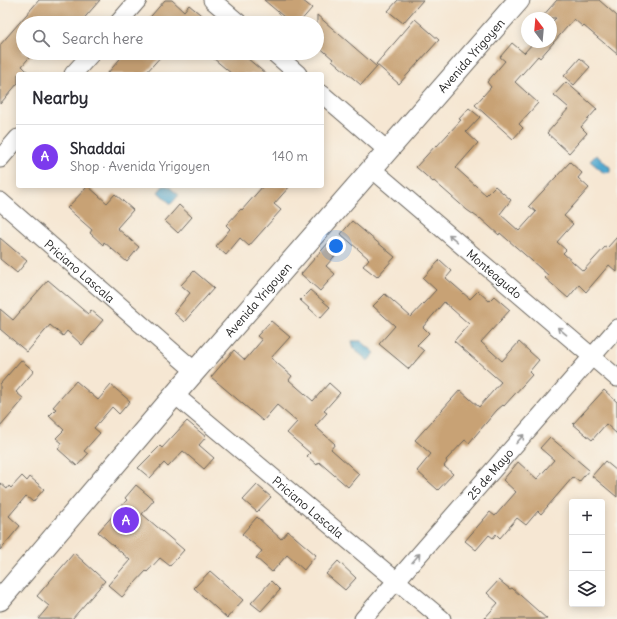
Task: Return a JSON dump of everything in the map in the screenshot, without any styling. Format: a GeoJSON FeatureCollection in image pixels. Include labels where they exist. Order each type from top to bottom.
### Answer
{"type":"FeatureCollection","features":[{"type":"Feature","properties":{"kind":"main road","name":"Avenida Yrigoyen"},"geometry":{"type":"LineString","coordinates":[[0,600],[175,395],[519,0]]}},
{"type":"Feature","properties":{"kind":"street"},"geometry":{"type":"LineString","coordinates":[[124,16],[138,0]]}},
{"type":"Feature","properties":{"kind":"street"},"geometry":{"type":"LineString","coordinates":[[212,0],[231,16]]}},
{"type":"Feature","properties":{"kind":"street"},"geometry":{"type":"LineString","coordinates":[[75,72],[86,60]]}},
{"type":"Feature","properties":{"kind":"street"},"geometry":{"type":"LineString","coordinates":[[282,60],[296,72]]}},
{"type":"Feature","properties":{"kind":"street"},"geometry":{"type":"LineString","coordinates":[[324,96],[388,151]]}},
{"type":"Feature","properties":{"kind":"street"},"geometry":{"type":"LineString","coordinates":[[0,159],[16,140]]}},
{"type":"Feature","properties":{"kind":"street","name":"Monteagudo"},"geometry":{"type":"LineString","coordinates":[[372,169],[617,378]]}},
{"type":"Feature","properties":{"kind":"street","name":"Priciano Lascala"},"geometry":{"type":"LineString","coordinates":[[0,201],[196,372]]}},
{"type":"Feature","properties":{"kind":"street","name":"25 de Mayo"},"geometry":{"type":"LineString","coordinates":[[363,619],[617,328]]}},
{"type":"Feature","properties":{"kind":"street","name":"Priciano Lascala"},"geometry":{"type":"LineString","coordinates":[[175,395],[442,619]]}},
{"type":"Feature","properties":{"kind":"water"},"geometry":{"type":"Polygon","coordinates":[[[596,155],[610,167],[610,172],[604,173],[590,161],[596,155]]]}},
{"type":"Feature","properties":{"kind":"water"},"geometry":{"type":"Polygon","coordinates":[[[161,188],[170,188],[179,195],[171,204],[158,192],[161,188]]]}},
{"type":"Feature","properties":{"kind":"water"},"geometry":{"type":"Polygon","coordinates":[[[352,341],[361,341],[375,353],[368,361],[354,349],[352,341]]]}},
{"type":"Feature","properties":{"kind":"building"},"geometry":{"type":"Polygon","coordinates":[[[39,0],[100,0],[86,16],[25,16],[39,0]]]}},
{"type":"Feature","properties":{"kind":"building"},"geometry":{"type":"Polygon","coordinates":[[[165,0],[172,0],[184,11],[189,5],[202,16],[151,16],[165,0]]]}},
{"type":"Feature","properties":{"kind":"building"},"geometry":{"type":"Polygon","coordinates":[[[264,0],[302,0],[312,8],[305,16],[283,16],[264,0]]]}},
{"type":"Feature","properties":{"kind":"building"},"geometry":{"type":"Polygon","coordinates":[[[398,0],[423,0],[403,23],[388,11],[398,0]]]}},
{"type":"Feature","properties":{"kind":"building"},"geometry":{"type":"Polygon","coordinates":[[[557,0],[599,0],[617,16],[617,54],[574,19],[557,38],[557,12],[546,12],[557,0]]]}},
{"type":"Feature","properties":{"kind":"building"},"geometry":{"type":"Polygon","coordinates":[[[415,19],[439,40],[399,84],[376,64],[415,19]]]}},
{"type":"Feature","properties":{"kind":"building"},"geometry":{"type":"Polygon","coordinates":[[[324,21],[377,67],[361,85],[332,60],[333,59],[324,51],[324,21]]]}},
{"type":"Feature","properties":{"kind":"building"},"geometry":{"type":"Polygon","coordinates":[[[16,27],[16,60],[27,60],[22,66],[28,72],[16,72],[16,85],[0,104],[0,45],[16,27]]]}},
{"type":"Feature","properties":{"kind":"building"},"geometry":{"type":"Polygon","coordinates":[[[512,43],[524,53],[529,48],[549,48],[540,58],[538,56],[515,82],[538,103],[519,124],[523,128],[513,139],[475,105],[491,87],[487,82],[505,61],[500,57],[512,43]]]}},
{"type":"Feature","properties":{"kind":"building"},"geometry":{"type":"Polygon","coordinates":[[[580,58],[590,67],[574,85],[564,76],[580,58]]]}},
{"type":"Feature","properties":{"kind":"building"},"geometry":{"type":"Polygon","coordinates":[[[119,60],[158,60],[147,72],[109,72],[119,60]]]}},
{"type":"Feature","properties":{"kind":"building"},"geometry":{"type":"Polygon","coordinates":[[[215,60],[249,60],[264,72],[230,72],[215,60]]]}},
{"type":"Feature","properties":{"kind":"building"},"geometry":{"type":"Polygon","coordinates":[[[566,82],[597,109],[581,127],[587,133],[569,153],[547,133],[569,108],[554,95],[566,82]]]}},
{"type":"Feature","properties":{"kind":"building"},"geometry":{"type":"Polygon","coordinates":[[[469,108],[480,117],[466,132],[478,143],[456,168],[486,195],[495,186],[511,200],[500,214],[519,231],[536,212],[529,206],[570,162],[582,173],[578,178],[589,188],[564,216],[573,224],[557,242],[566,250],[563,253],[583,271],[605,247],[607,248],[617,237],[617,272],[609,265],[586,292],[579,285],[568,298],[545,278],[548,275],[500,233],[499,235],[480,218],[467,210],[416,167],[461,120],[459,119],[469,108]]]}},
{"type":"Feature","properties":{"kind":"building"},"geometry":{"type":"Polygon","coordinates":[[[86,188],[90,188],[107,203],[115,194],[133,210],[117,228],[139,247],[127,262],[104,242],[103,245],[90,233],[92,230],[67,208],[86,188]]]}},
{"type":"Feature","properties":{"kind":"building"},"geometry":{"type":"Polygon","coordinates":[[[261,188],[288,188],[274,204],[281,210],[249,246],[240,238],[226,255],[216,246],[230,229],[226,225],[241,209],[242,210],[261,188]]]}},
{"type":"Feature","properties":{"kind":"building"},"geometry":{"type":"Polygon","coordinates":[[[179,205],[192,217],[178,233],[165,221],[179,205]]]}},
{"type":"Feature","properties":{"kind":"building"},"geometry":{"type":"Polygon","coordinates":[[[352,221],[395,257],[377,277],[363,266],[369,259],[341,234],[352,221]]]}},
{"type":"Feature","properties":{"kind":"building"},"geometry":{"type":"Polygon","coordinates":[[[0,238],[27,261],[17,273],[0,259],[0,238]]]}},
{"type":"Feature","properties":{"kind":"building"},"geometry":{"type":"Polygon","coordinates":[[[329,242],[339,251],[326,266],[335,274],[320,291],[301,274],[329,242]]]}},
{"type":"Feature","properties":{"kind":"building"},"geometry":{"type":"Polygon","coordinates":[[[440,260],[452,271],[446,278],[470,299],[478,291],[489,301],[494,296],[510,310],[481,342],[502,361],[519,342],[539,360],[529,372],[532,375],[504,406],[503,405],[497,410],[469,443],[465,440],[446,460],[447,462],[444,466],[453,474],[438,490],[417,471],[431,454],[415,440],[460,390],[479,407],[501,382],[454,341],[469,324],[444,302],[423,327],[429,333],[417,345],[424,351],[409,369],[379,344],[395,326],[373,306],[385,294],[411,317],[436,290],[423,278],[440,260]]]}},
{"type":"Feature","properties":{"kind":"building"},"geometry":{"type":"Polygon","coordinates":[[[194,271],[214,288],[184,322],[174,313],[190,293],[181,285],[194,271]]]}},
{"type":"Feature","properties":{"kind":"building"},"geometry":{"type":"Polygon","coordinates":[[[48,280],[88,314],[91,310],[103,320],[82,345],[67,331],[63,336],[50,325],[27,352],[0,329],[0,309],[13,320],[48,280]]]}},
{"type":"Feature","properties":{"kind":"building"},"geometry":{"type":"Polygon","coordinates":[[[310,290],[330,307],[320,318],[300,300],[310,290]]]}},
{"type":"Feature","properties":{"kind":"building"},"geometry":{"type":"Polygon","coordinates":[[[271,321],[290,337],[271,358],[292,376],[289,380],[313,401],[329,383],[340,393],[324,411],[327,413],[315,426],[335,444],[331,449],[359,474],[348,487],[319,462],[317,465],[307,456],[310,453],[287,433],[297,422],[277,405],[263,421],[211,377],[234,350],[245,360],[262,340],[257,336],[271,321]]]}},
{"type":"Feature","properties":{"kind":"building"},"geometry":{"type":"Polygon","coordinates":[[[21,360],[34,371],[16,392],[24,399],[0,427],[0,384],[21,360]]]}},
{"type":"Feature","properties":{"kind":"building"},"geometry":{"type":"Polygon","coordinates":[[[76,381],[98,400],[111,385],[130,401],[119,414],[112,407],[94,428],[100,433],[84,451],[88,454],[77,466],[58,449],[62,443],[56,438],[64,430],[49,416],[56,409],[53,407],[76,381]]]}},
{"type":"Feature","properties":{"kind":"building"},"geometry":{"type":"Polygon","coordinates":[[[604,390],[617,402],[617,434],[606,424],[592,440],[573,424],[604,390]]]}},
{"type":"Feature","properties":{"kind":"building"},"geometry":{"type":"Polygon","coordinates":[[[187,421],[206,437],[199,445],[214,458],[204,469],[183,451],[168,467],[164,463],[150,478],[138,468],[160,446],[162,448],[187,421]]]}},
{"type":"Feature","properties":{"kind":"building"},"geometry":{"type":"Polygon","coordinates":[[[550,437],[589,470],[579,482],[573,477],[541,514],[538,511],[526,525],[517,518],[500,538],[496,534],[493,538],[489,535],[476,550],[465,541],[490,512],[495,516],[516,492],[503,480],[518,462],[537,479],[554,460],[540,448],[550,437]]]}},
{"type":"Feature","properties":{"kind":"building"},"geometry":{"type":"Polygon","coordinates":[[[605,461],[617,471],[617,497],[592,476],[605,461]]]}},
{"type":"Feature","properties":{"kind":"building"},"geometry":{"type":"Polygon","coordinates":[[[22,476],[27,481],[30,477],[44,489],[33,502],[26,496],[9,516],[20,526],[0,550],[0,483],[7,489],[9,486],[11,488],[22,476]]]}},
{"type":"Feature","properties":{"kind":"building"},"geometry":{"type":"Polygon","coordinates":[[[136,485],[154,500],[142,514],[184,550],[170,566],[160,558],[122,597],[108,585],[130,560],[98,532],[127,500],[125,498],[136,485]]]}},
{"type":"Feature","properties":{"kind":"building"},"geometry":{"type":"Polygon","coordinates":[[[257,485],[271,497],[257,512],[243,500],[257,485]]]}},
{"type":"Feature","properties":{"kind":"building"},"geometry":{"type":"Polygon","coordinates":[[[257,517],[281,539],[288,531],[316,555],[304,570],[287,555],[272,572],[256,558],[262,551],[242,534],[257,517]]]}},
{"type":"Feature","properties":{"kind":"building"},"geometry":{"type":"Polygon","coordinates":[[[74,553],[105,581],[72,619],[38,619],[49,606],[37,596],[74,553]]]}},
{"type":"Feature","properties":{"kind":"building"},"geometry":{"type":"Polygon","coordinates":[[[338,561],[356,578],[345,590],[326,574],[338,561]]]}},
{"type":"Feature","properties":{"kind":"building"},"geometry":{"type":"Polygon","coordinates":[[[210,571],[243,600],[227,618],[194,588],[210,571]]]}},
{"type":"Feature","properties":{"kind":"building"},"geometry":{"type":"Polygon","coordinates":[[[499,580],[510,589],[512,588],[547,619],[484,619],[498,603],[487,593],[499,580]]]}},
{"type":"Feature","properties":{"kind":"building"},"geometry":{"type":"Polygon","coordinates":[[[271,581],[280,590],[261,611],[251,603],[271,581]]]}},
{"type":"Feature","properties":{"kind":"place","name":"Shaddai"},"geometry":{"type":"Point","coordinates":[126,520]}}]}
